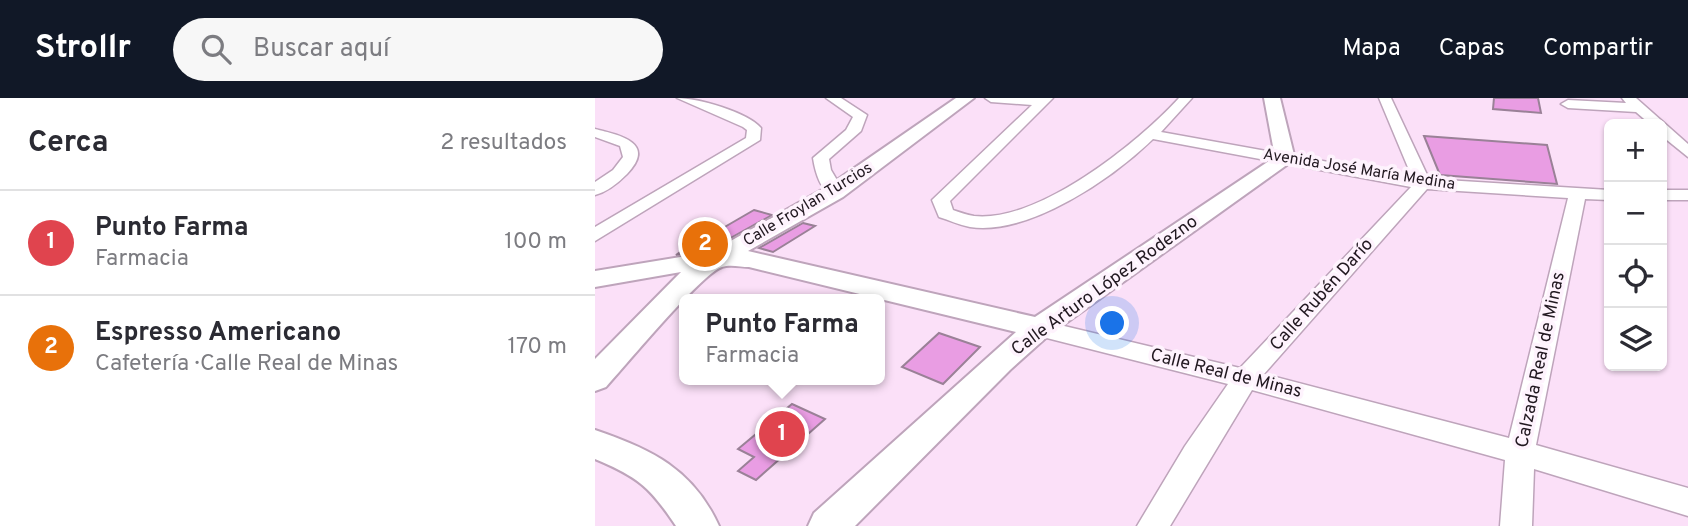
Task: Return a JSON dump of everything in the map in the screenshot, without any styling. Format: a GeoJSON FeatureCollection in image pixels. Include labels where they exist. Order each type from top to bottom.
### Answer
{"type":"FeatureCollection","features":[{"type":"Feature","properties":{"kind":"street"},"geometry":{"type":"LineString","coordinates":[[595,235],[753,139],[754,128],[748,124],[683,98]]}},
{"type":"Feature","properties":{"kind":"street"},"geometry":{"type":"LineString","coordinates":[[832,98],[860,115],[861,121],[855,131],[828,149],[821,158],[823,170],[835,192]]}},
{"type":"Feature","properties":{"kind":"street","name":"Calle Froylan Turcios"},"geometry":{"type":"LineString","coordinates":[[716,259],[835,192],[966,98]]}},
{"type":"Feature","properties":{"kind":"street"},"geometry":{"type":"LineString","coordinates":[[992,98],[1045,100]]}},
{"type":"Feature","properties":{"kind":"street"},"geometry":{"type":"LineString","coordinates":[[1045,100],[952,187],[941,200],[945,213],[955,220],[972,224],[1015,220],[1042,208],[1092,178],[1153,135],[1186,98]]}},
{"type":"Feature","properties":{"kind":"street"},"geometry":{"type":"LineString","coordinates":[[1272,98],[1285,159]]}},
{"type":"Feature","properties":{"kind":"street"},"geometry":{"type":"LineString","coordinates":[[1385,98],[1423,184]]}},
{"type":"Feature","properties":{"kind":"street"},"geometry":{"type":"LineString","coordinates":[[1568,104],[1633,103],[1652,119]]}},
{"type":"Feature","properties":{"kind":"street"},"geometry":{"type":"LineString","coordinates":[[1667,132],[1687,150]]}},
{"type":"Feature","properties":{"kind":"street"},"geometry":{"type":"LineString","coordinates":[[595,133],[623,140],[632,151],[632,156],[623,172],[595,190]]}},
{"type":"Feature","properties":{"kind":"street","name":"Avenida José María Medina"},"geometry":{"type":"LineString","coordinates":[[1153,135],[1423,184],[1604,195]]}},
{"type":"Feature","properties":{"kind":"street"},"geometry":{"type":"LineString","coordinates":[[1667,151],[1687,150]]}},
{"type":"Feature","properties":{"kind":"street","name":"Calle Arturo López Rodezno"},"geometry":{"type":"LineString","coordinates":[[828,526],[999,362],[1039,328],[1285,159]]}},
{"type":"Feature","properties":{"kind":"street","name":"Calle Rubén Darío"},"geometry":{"type":"LineString","coordinates":[[1153,526],[1195,454],[1246,378],[1423,184]]}},
{"type":"Feature","properties":{"kind":"street","name":"Calzada Real de Minas"},"geometry":{"type":"LineString","coordinates":[[1516,526],[1520,451],[1577,195]]}},
{"type":"Feature","properties":{"kind":"street"},"geometry":{"type":"LineString","coordinates":[[1667,195],[1688,195]]}},
{"type":"Feature","properties":{"kind":"street"},"geometry":{"type":"LineString","coordinates":[[595,379],[674,292],[716,259]]}},
{"type":"Feature","properties":{"kind":"street","name":"Calle Real de Minas"},"geometry":{"type":"LineString","coordinates":[[595,279],[716,259],[749,259],[1246,378],[1520,451],[1688,502]]}},
{"type":"Feature","properties":{"kind":"street"},"geometry":{"type":"LineString","coordinates":[[633,273],[672,277],[677,283],[674,292]]}},
{"type":"Feature","properties":{"kind":"street"},"geometry":{"type":"LineString","coordinates":[[595,444],[633,459],[667,481],[699,526]]}},
{"type":"Feature","properties":{"kind":"building"},"geometry":{"type":"Polygon","coordinates":[[[1494,98],[1538,98],[1541,113],[1493,109],[1494,98]]]}},
{"type":"Feature","properties":{"kind":"building"},"geometry":{"type":"Polygon","coordinates":[[[1424,136],[1547,145],[1557,184],[1440,175],[1424,136]]]}},
{"type":"Feature","properties":{"kind":"building"},"geometry":{"type":"Polygon","coordinates":[[[754,210],[772,215],[709,250],[676,255],[711,230],[716,232],[754,210]]]}},
{"type":"Feature","properties":{"kind":"building"},"geometry":{"type":"Polygon","coordinates":[[[803,223],[815,226],[773,252],[759,248],[803,223]]]}},
{"type":"Feature","properties":{"kind":"building"},"geometry":{"type":"Polygon","coordinates":[[[939,333],[980,347],[943,384],[902,367],[939,333]]]}},
{"type":"Feature","properties":{"kind":"building"},"geometry":{"type":"Polygon","coordinates":[[[792,404],[825,419],[756,480],[738,471],[754,457],[738,449],[792,404]]]}},
{"type":"Feature","properties":{"kind":"place","name":"Espresso Americano"},"geometry":{"type":"Point","coordinates":[705,244]}},
{"type":"Feature","properties":{"kind":"place","name":"Punto Farma"},"geometry":{"type":"Point","coordinates":[782,434]}}]}
